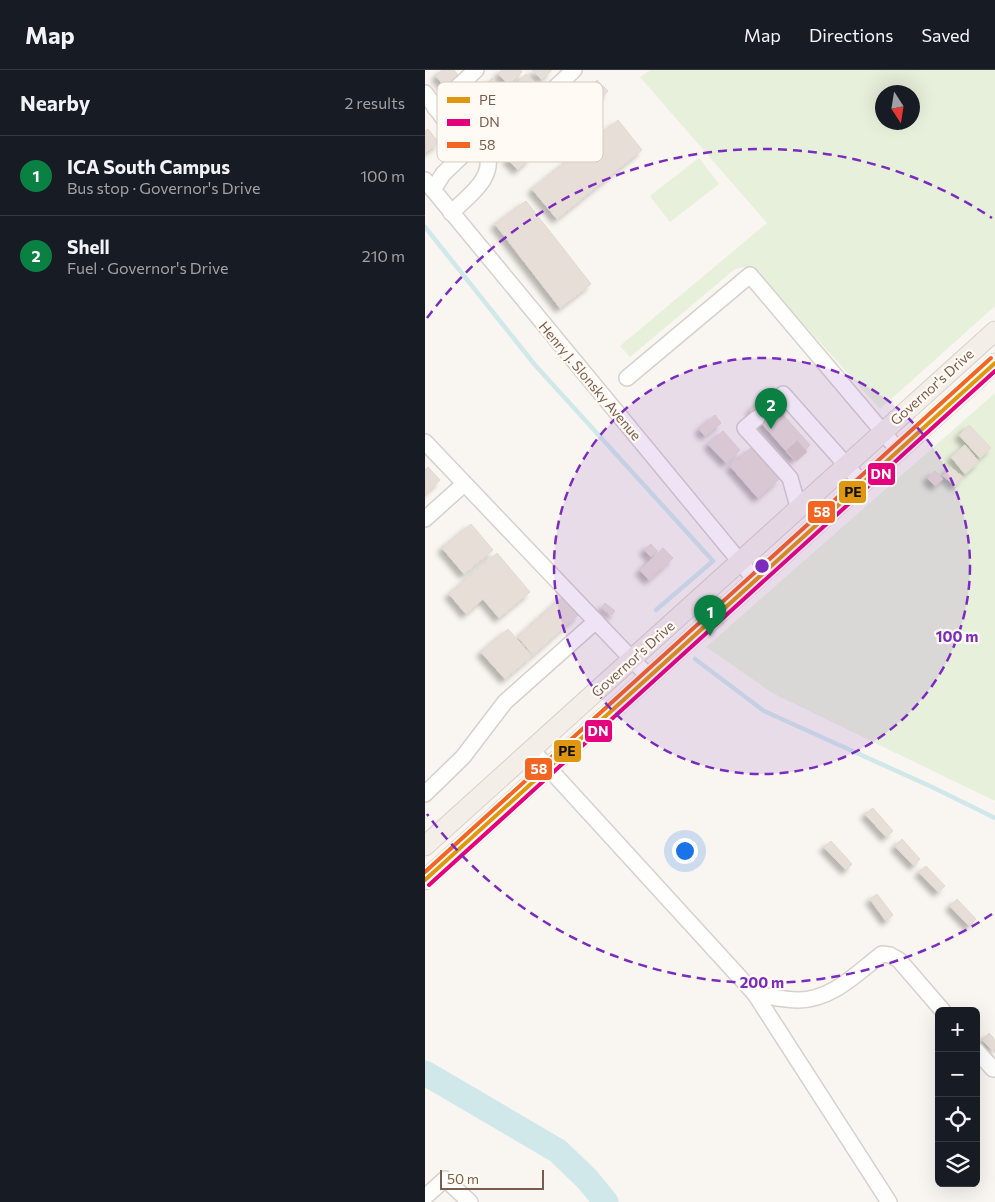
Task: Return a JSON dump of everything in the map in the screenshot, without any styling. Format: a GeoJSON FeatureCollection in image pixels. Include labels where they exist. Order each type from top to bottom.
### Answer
{"type":"FeatureCollection","features":[{"type":"Feature","properties":{"kind":"main road","name":"Governor's Drive"},"geometry":{"type":"LineString","coordinates":[[425,846],[995,331]]}},
{"type":"Feature","properties":{"kind":"main road","name":"Governor's Drive"},"geometry":{"type":"LineString","coordinates":[[425,880],[995,363]]}},
{"type":"Feature","properties":{"kind":"street"},"geometry":{"type":"LineString","coordinates":[[463,82],[476,70]]}},
{"type":"Feature","properties":{"kind":"street"},"geometry":{"type":"LineString","coordinates":[[561,82],[574,70]]}},
{"type":"Feature","properties":{"kind":"street"},"geometry":{"type":"LineString","coordinates":[[425,94],[437,111]]}},
{"type":"Feature","properties":{"kind":"street"},"geometry":{"type":"LineString","coordinates":[[429,185],[456,162]]}},
{"type":"Feature","properties":{"kind":"street"},"geometry":{"type":"LineString","coordinates":[[451,213],[481,184],[489,168],[488,162]]}},
{"type":"Feature","properties":{"kind":"street","name":"Henry J. Slonsky Avenue"},"geometry":{"type":"LineString","coordinates":[[429,185],[756,581]]}},
{"type":"Feature","properties":{"kind":"street"},"geometry":{"type":"LineString","coordinates":[[627,378],[749,275],[899,451]]}},
{"type":"Feature","properties":{"kind":"street"},"geometry":{"type":"LineString","coordinates":[[773,404],[783,394],[813,437],[847,465],[863,484]]}},
{"type":"Feature","properties":{"kind":"street"},"geometry":{"type":"LineString","coordinates":[[757,418],[745,428],[790,478],[799,510]]}},
{"type":"Feature","properties":{"kind":"street"},"geometry":{"type":"LineString","coordinates":[[425,442],[649,676]]}},
{"type":"Feature","properties":{"kind":"street"},"geometry":{"type":"LineString","coordinates":[[780,467],[791,456]]}},
{"type":"Feature","properties":{"kind":"street"},"geometry":{"type":"LineString","coordinates":[[425,519],[464,484]]}},
{"type":"Feature","properties":{"kind":"street"},"geometry":{"type":"LineString","coordinates":[[425,794],[463,757],[505,702],[596,621]]}},
{"type":"Feature","properties":{"kind":"street"},"geometry":{"type":"LineString","coordinates":[[532,750],[755,994],[889,1202]]}},
{"type":"Feature","properties":{"kind":"street"},"geometry":{"type":"LineString","coordinates":[[755,994],[799,1000],[823,996],[845,984],[882,954],[890,955],[899,960],[940,1007]]}},
{"type":"Feature","properties":{"kind":"street"},"geometry":{"type":"LineString","coordinates":[[978,1052],[993,1069]]}},
{"type":"Feature","properties":{"kind":"street"},"geometry":{"type":"LineString","coordinates":[[425,1197],[445,1180],[470,1202]]}},
{"type":"Feature","properties":{"kind":"green space"},"geometry":{"type":"Polygon","coordinates":[[[651,70],[995,70],[995,306],[880,409],[753,268],[735,269],[630,357],[620,346],[767,223],[640,77],[651,70]]]}},
{"type":"Feature","properties":{"kind":"green space"},"geometry":{"type":"Polygon","coordinates":[[[699,158],[719,184],[670,222],[650,196],[699,158]]]}},
{"type":"Feature","properties":{"kind":"green space"},"geometry":{"type":"Polygon","coordinates":[[[995,393],[995,801],[774,694],[706,647],[995,393]]]}},
{"type":"Feature","properties":{"kind":"building"},"geometry":{"type":"Polygon","coordinates":[[[442,70],[454,70],[458,75],[450,82],[441,82],[436,76],[442,70]]]}},
{"type":"Feature","properties":{"kind":"building"},"geometry":{"type":"Polygon","coordinates":[[[502,70],[521,70],[522,72],[512,82],[506,82],[498,74],[502,70]]]}},
{"type":"Feature","properties":{"kind":"building"},"geometry":{"type":"Polygon","coordinates":[[[532,70],[552,70],[542,80],[532,70]]]}},
{"type":"Feature","properties":{"kind":"building"},"geometry":{"type":"Polygon","coordinates":[[[526,74],[533,82],[518,82],[526,74]]]}},
{"type":"Feature","properties":{"kind":"building"},"geometry":{"type":"Polygon","coordinates":[[[492,78],[496,82],[488,82],[492,78]]]}},
{"type":"Feature","properties":{"kind":"building"},"geometry":{"type":"Polygon","coordinates":[[[603,86],[608,91],[603,96],[603,86]]]}},
{"type":"Feature","properties":{"kind":"building"},"geometry":{"type":"Polygon","coordinates":[[[618,120],[642,150],[557,219],[532,189],[566,162],[603,162],[603,132],[618,120]]]}},
{"type":"Feature","properties":{"kind":"building"},"geometry":{"type":"Polygon","coordinates":[[[428,129],[437,140],[437,144],[425,153],[425,131],[428,129]]]}},
{"type":"Feature","properties":{"kind":"building"},"geometry":{"type":"Polygon","coordinates":[[[510,162],[526,162],[518,170],[510,162]]]}},
{"type":"Feature","properties":{"kind":"building"},"geometry":{"type":"Polygon","coordinates":[[[526,201],[591,284],[560,308],[495,224],[526,201]]]}},
{"type":"Feature","properties":{"kind":"building"},"geometry":{"type":"Polygon","coordinates":[[[766,396],[810,445],[794,460],[750,410],[766,396]]]}},
{"type":"Feature","properties":{"kind":"building"},"geometry":{"type":"Polygon","coordinates":[[[715,415],[721,423],[705,436],[699,429],[715,415]]]}},
{"type":"Feature","properties":{"kind":"building"},"geometry":{"type":"Polygon","coordinates":[[[969,425],[991,448],[980,458],[959,435],[969,425]]]}},
{"type":"Feature","properties":{"kind":"building"},"geometry":{"type":"Polygon","coordinates":[[[723,431],[740,450],[726,463],[708,444],[723,431]]]}},
{"type":"Feature","properties":{"kind":"building"},"geometry":{"type":"Polygon","coordinates":[[[965,445],[979,462],[965,474],[951,457],[965,445]]]}},
{"type":"Feature","properties":{"kind":"building"},"geometry":{"type":"Polygon","coordinates":[[[751,448],[779,479],[758,498],[730,466],[751,448]]]}},
{"type":"Feature","properties":{"kind":"building"},"geometry":{"type":"Polygon","coordinates":[[[428,467],[440,480],[425,494],[425,470],[428,467]]]}},
{"type":"Feature","properties":{"kind":"building"},"geometry":{"type":"Polygon","coordinates":[[[950,467],[963,477],[956,486],[943,476],[950,467]]]}},
{"type":"Feature","properties":{"kind":"building"},"geometry":{"type":"Polygon","coordinates":[[[935,471],[943,479],[935,486],[927,478],[935,471]]]}},
{"type":"Feature","properties":{"kind":"building"},"geometry":{"type":"Polygon","coordinates":[[[471,524],[493,550],[464,574],[442,548],[471,524]]]}},
{"type":"Feature","properties":{"kind":"building"},"geometry":{"type":"Polygon","coordinates":[[[651,544],[657,551],[651,557],[644,550],[651,544]]]}},
{"type":"Feature","properties":{"kind":"building"},"geometry":{"type":"Polygon","coordinates":[[[663,548],[673,558],[649,580],[640,570],[663,548]]]}},
{"type":"Feature","properties":{"kind":"building"},"geometry":{"type":"Polygon","coordinates":[[[497,553],[530,592],[499,618],[483,599],[466,614],[449,594],[497,553]]]}},
{"type":"Feature","properties":{"kind":"building"},"geometry":{"type":"Polygon","coordinates":[[[563,596],[579,614],[533,655],[518,637],[563,596]]]}},
{"type":"Feature","properties":{"kind":"building"},"geometry":{"type":"Polygon","coordinates":[[[605,603],[615,611],[612,615],[602,607],[605,603]]]}},
{"type":"Feature","properties":{"kind":"building"},"geometry":{"type":"Polygon","coordinates":[[[508,629],[532,656],[505,679],[481,652],[508,629]]]}},
{"type":"Feature","properties":{"kind":"building"},"geometry":{"type":"Polygon","coordinates":[[[873,808],[893,831],[886,837],[865,814],[873,808]]]}},
{"type":"Feature","properties":{"kind":"building"},"geometry":{"type":"Polygon","coordinates":[[[902,839],[920,859],[914,866],[895,846],[902,839]]]}},
{"type":"Feature","properties":{"kind":"building"},"geometry":{"type":"Polygon","coordinates":[[[831,841],[852,864],[846,870],[824,847],[831,841]]]}},
{"type":"Feature","properties":{"kind":"building"},"geometry":{"type":"Polygon","coordinates":[[[926,866],[945,886],[938,892],[919,872],[926,866]]]}},
{"type":"Feature","properties":{"kind":"building"},"geometry":{"type":"Polygon","coordinates":[[[877,894],[893,915],[886,921],[870,899],[877,894]]]}},
{"type":"Feature","properties":{"kind":"building"},"geometry":{"type":"Polygon","coordinates":[[[957,899],[976,919],[969,926],[950,906],[957,899]]]}},
{"type":"Feature","properties":{"kind":"building"},"geometry":{"type":"Polygon","coordinates":[[[989,1033],[995,1040],[995,1053],[982,1040],[989,1033]]]}},
{"type":"Feature","properties":{"kind":"waterway"},"geometry":{"type":"LineString","coordinates":[[425,227],[535,365],[713,561],[656,610]]}},
{"type":"Feature","properties":{"kind":"waterway"},"geometry":{"type":"LineString","coordinates":[[695,659],[764,711],[932,787],[995,818]]}},
{"type":"Feature","properties":{"kind":"waterway"},"geometry":{"type":"LineString","coordinates":[[425,1073],[558,1151],[587,1179],[606,1202]]}},
{"type":"Feature","properties":{"kind":"tunnel"},"geometry":{"type":"LineString","coordinates":[[757,418],[773,404]]}},
{"type":"Feature","properties":{"kind":"tunnel"},"geometry":{"type":"LineString","coordinates":[[791,456],[807,442]]}},
{"type":"Feature","properties":{"kind":"transit line","name":"58"},"geometry":{"type":"LineString","coordinates":[[425,872],[991,358]]}},
{"type":"Feature","properties":{"kind":"transit line","name":"PE"},"geometry":{"type":"LineString","coordinates":[[425,880],[995,363]]}},
{"type":"Feature","properties":{"kind":"transit line","name":"DN"},"geometry":{"type":"LineString","coordinates":[[429,885],[995,371]]}},
{"type":"Feature","properties":{"kind":"place","name":"Shell"},"geometry":{"type":"Point","coordinates":[771,429]}},
{"type":"Feature","properties":{"kind":"place","name":"ICA South Campus"},"geometry":{"type":"Point","coordinates":[710,636]}}]}
